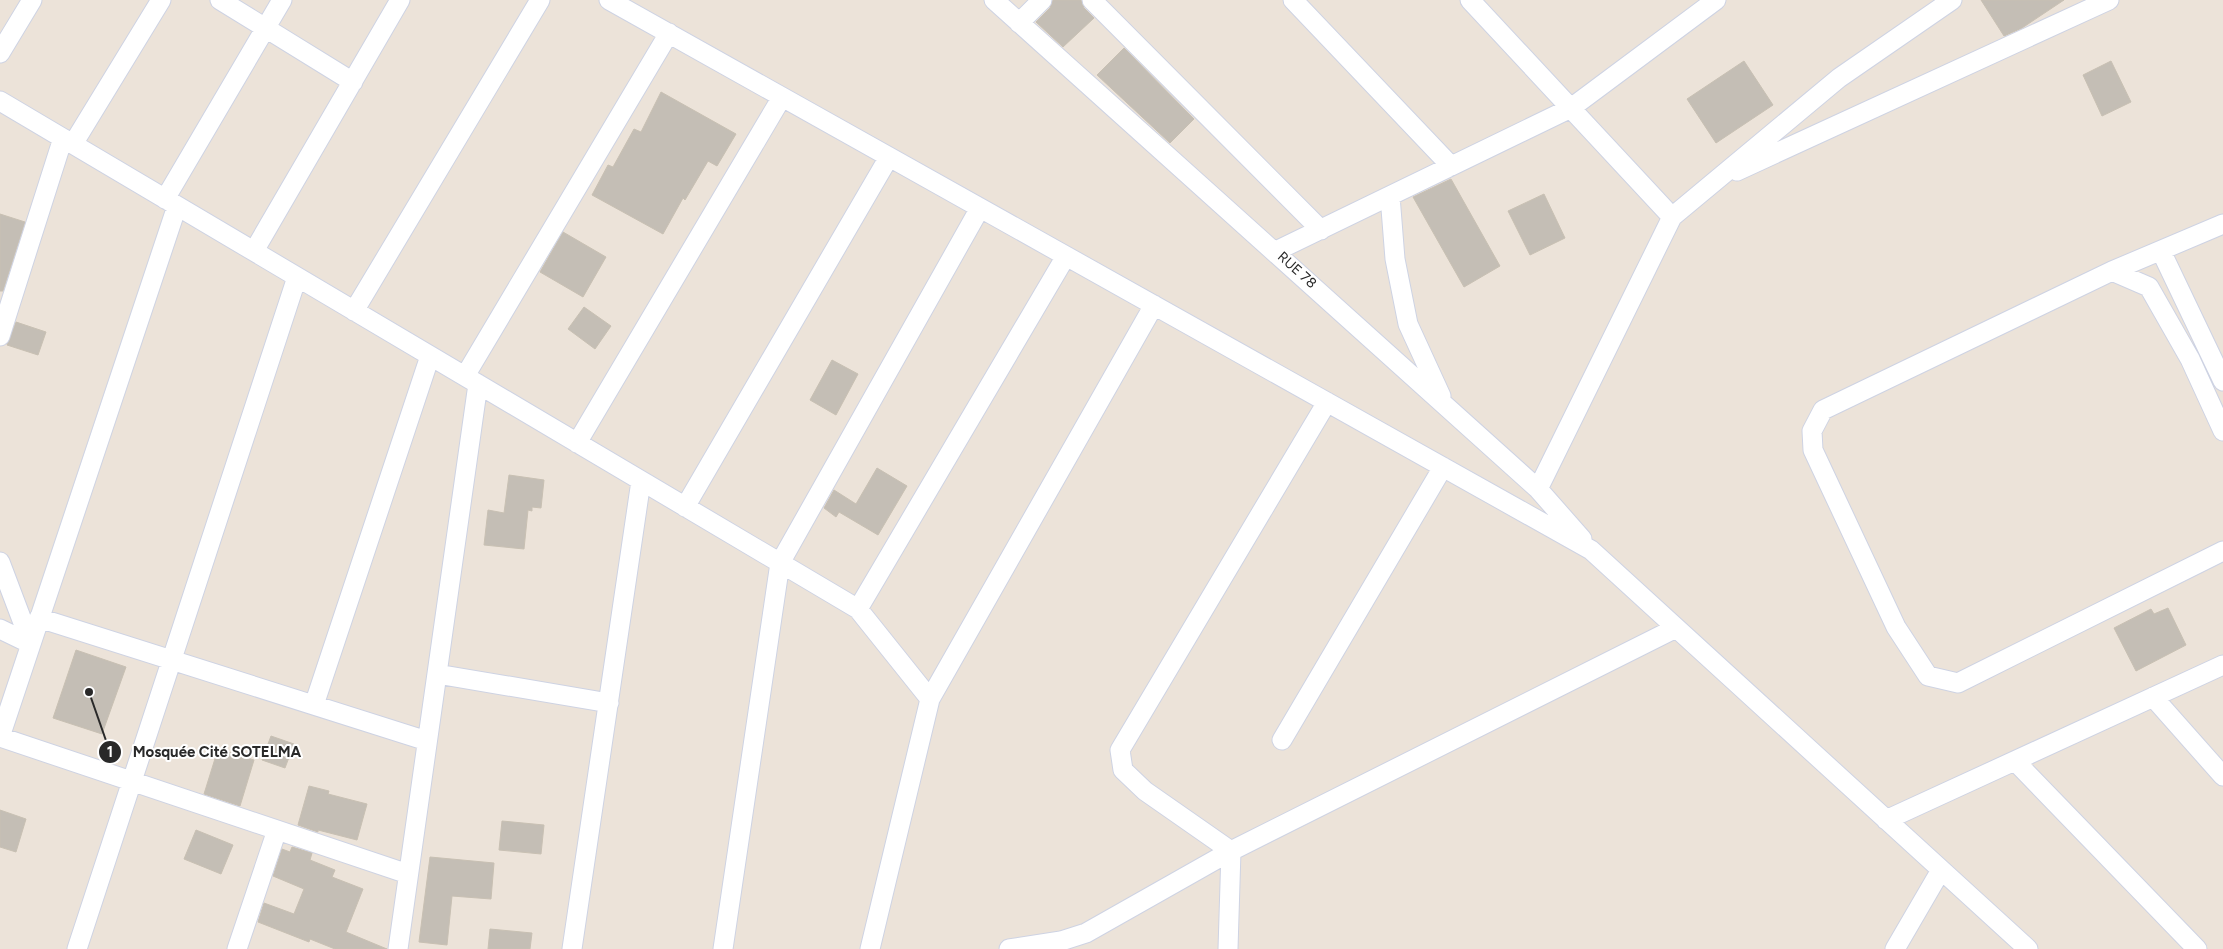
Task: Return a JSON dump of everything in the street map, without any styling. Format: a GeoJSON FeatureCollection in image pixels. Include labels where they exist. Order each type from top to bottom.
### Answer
{"type":"FeatureCollection","features":[{"type":"Feature","properties":{"kind":"street"},"geometry":{"type":"LineString","coordinates":[[0,53],[32,0]]}},
{"type":"Feature","properties":{"kind":"street"},"geometry":{"type":"LineString","coordinates":[[0,336],[68,141],[161,0]]}},
{"type":"Feature","properties":{"kind":"street"},"geometry":{"type":"LineString","coordinates":[[220,0],[353,82]]}},
{"type":"Feature","properties":{"kind":"street"},"geometry":{"type":"LineString","coordinates":[[282,0],[171,202],[0,737],[408,874]]}},
{"type":"Feature","properties":{"kind":"street"},"geometry":{"type":"LineString","coordinates":[[254,251],[400,0]]}},
{"type":"Feature","properties":{"kind":"street"},"geometry":{"type":"LineString","coordinates":[[354,311],[540,0]]}},
{"type":"Feature","properties":{"kind":"street"},"geometry":{"type":"LineString","coordinates":[[609,0],[1591,550],[2028,949]]}},
{"type":"Feature","properties":{"kind":"street","name":"RUE 78"},"geometry":{"type":"LineString","coordinates":[[994,0],[1276,251],[1538,489],[1591,550]]}},
{"type":"Feature","properties":{"kind":"street"},"geometry":{"type":"LineString","coordinates":[[1019,23],[1042,0]]}},
{"type":"Feature","properties":{"kind":"street"},"geometry":{"type":"LineString","coordinates":[[1092,0],[1321,230]]}},
{"type":"Feature","properties":{"kind":"street"},"geometry":{"type":"LineString","coordinates":[[1470,0],[1672,217]]}},
{"type":"Feature","properties":{"kind":"street"},"geometry":{"type":"LineString","coordinates":[[1276,251],[1571,108],[1716,0]]}},
{"type":"Feature","properties":{"kind":"street"},"geometry":{"type":"LineString","coordinates":[[1538,489],[1672,217],[1839,78],[1952,0]]}},
{"type":"Feature","properties":{"kind":"street"},"geometry":{"type":"LineString","coordinates":[[1713,182],[2109,0]]}},
{"type":"Feature","properties":{"kind":"street"},"geometry":{"type":"LineString","coordinates":[[1302,3],[1451,166]]}},
{"type":"Feature","properties":{"kind":"street"},"geometry":{"type":"LineString","coordinates":[[398,949],[437,674],[472,380],[669,33]]}},
{"type":"Feature","properties":{"kind":"street"},"geometry":{"type":"LineString","coordinates":[[577,443],[782,97]]}},
{"type":"Feature","properties":{"kind":"street"},"geometry":{"type":"LineString","coordinates":[[0,100],[858,609],[930,699]]}},
{"type":"Feature","properties":{"kind":"street"},"geometry":{"type":"LineString","coordinates":[[686,507],[889,157]]}},
{"type":"Feature","properties":{"kind":"street"},"geometry":{"type":"LineString","coordinates":[[1390,196],[1395,259],[1408,324],[1445,404]]}},
{"type":"Feature","properties":{"kind":"street"},"geometry":{"type":"LineString","coordinates":[[723,949],[780,564],[980,208]]}},
{"type":"Feature","properties":{"kind":"street"},"geometry":{"type":"LineString","coordinates":[[2223,224],[2112,272],[1822,410],[1812,431],[1813,450],[1896,627],[1928,676],[1958,683],[2223,551]]}},
{"type":"Feature","properties":{"kind":"street"},"geometry":{"type":"LineString","coordinates":[[2161,251],[2223,381]]}},
{"type":"Feature","properties":{"kind":"street"},"geometry":{"type":"LineString","coordinates":[[858,609],[1066,256]]}},
{"type":"Feature","properties":{"kind":"street"},"geometry":{"type":"LineString","coordinates":[[2112,272],[2149,287],[2190,359],[2223,431]]}},
{"type":"Feature","properties":{"kind":"street"},"geometry":{"type":"LineString","coordinates":[[77,949],[297,277]]}},
{"type":"Feature","properties":{"kind":"street"},"geometry":{"type":"LineString","coordinates":[[869,949],[930,699],[1154,305]]}},
{"type":"Feature","properties":{"kind":"street"},"geometry":{"type":"LineString","coordinates":[[314,705],[430,356]]}},
{"type":"Feature","properties":{"kind":"street"},"geometry":{"type":"LineString","coordinates":[[1231,851],[1145,791],[1123,770],[1120,750],[1327,402]]}},
{"type":"Feature","properties":{"kind":"street"},"geometry":{"type":"LineString","coordinates":[[1282,740],[1443,467]]}},
{"type":"Feature","properties":{"kind":"street"},"geometry":{"type":"LineString","coordinates":[[572,949],[641,481]]}},
{"type":"Feature","properties":{"kind":"street"},"geometry":{"type":"LineString","coordinates":[[0,562],[31,644]]}},
{"type":"Feature","properties":{"kind":"street"},"geometry":{"type":"LineString","coordinates":[[39,618],[427,741]]}},
{"type":"Feature","properties":{"kind":"street"},"geometry":{"type":"LineString","coordinates":[[1009,949],[1061,941],[1086,933],[1231,851],[1676,628]]}},
{"type":"Feature","properties":{"kind":"street"},"geometry":{"type":"LineString","coordinates":[[0,629],[31,644]]}},
{"type":"Feature","properties":{"kind":"street"},"geometry":{"type":"LineString","coordinates":[[1886,820],[2223,665]]}},
{"type":"Feature","properties":{"kind":"street"},"geometry":{"type":"LineString","coordinates":[[437,674],[609,703]]}},
{"type":"Feature","properties":{"kind":"street"},"geometry":{"type":"LineString","coordinates":[[2153,697],[2223,776]]}},
{"type":"Feature","properties":{"kind":"street"},"geometry":{"type":"LineString","coordinates":[[2015,761],[2196,949]]}},
{"type":"Feature","properties":{"kind":"street"},"geometry":{"type":"LineString","coordinates":[[237,949],[276,830]]}},
{"type":"Feature","properties":{"kind":"street"},"geometry":{"type":"LineString","coordinates":[[1228,949],[1231,851]]}},
{"type":"Feature","properties":{"kind":"street"},"geometry":{"type":"LineString","coordinates":[[1895,949],[1941,870]]}},
{"type":"Feature","properties":{"kind":"building"},"geometry":{"type":"Polygon","coordinates":[[[1053,0],[1081,0],[1084,8],[1094,18],[1063,47],[1036,22],[1050,8],[1053,0]]]}},
{"type":"Feature","properties":{"kind":"building"},"geometry":{"type":"Polygon","coordinates":[[[1981,0],[2064,0],[2022,28],[2004,36],[1981,0]]]}},
{"type":"Feature","properties":{"kind":"building"},"geometry":{"type":"Polygon","coordinates":[[[1124,48],[1194,119],[1170,143],[1097,75],[1124,48]]]}},
{"type":"Feature","properties":{"kind":"building"},"geometry":{"type":"Polygon","coordinates":[[[1744,61],[1773,105],[1716,143],[1687,99],[1744,61]]]}},
{"type":"Feature","properties":{"kind":"building"},"geometry":{"type":"Polygon","coordinates":[[[2111,61],[2131,102],[2102,116],[2083,75],[2111,61]]]}},
{"type":"Feature","properties":{"kind":"building"},"geometry":{"type":"Polygon","coordinates":[[[661,92],[736,134],[717,166],[708,161],[685,200],[683,198],[663,234],[592,195],[608,165],[613,167],[634,129],[641,132],[661,92]]]}},
{"type":"Feature","properties":{"kind":"building"},"geometry":{"type":"Polygon","coordinates":[[[1451,179],[1500,266],[1464,287],[1413,197],[1451,179]]]}},
{"type":"Feature","properties":{"kind":"building"},"geometry":{"type":"Polygon","coordinates":[[[1544,194],[1565,238],[1530,255],[1508,211],[1544,194]]]}},
{"type":"Feature","properties":{"kind":"building"},"geometry":{"type":"Polygon","coordinates":[[[0,214],[25,222],[3,291],[0,291],[0,214]]]}},
{"type":"Feature","properties":{"kind":"building"},"geometry":{"type":"Polygon","coordinates":[[[563,232],[606,257],[583,297],[540,272],[563,232]]]}},
{"type":"Feature","properties":{"kind":"building"},"geometry":{"type":"Polygon","coordinates":[[[584,307],[611,326],[595,349],[568,329],[584,307]]]}},
{"type":"Feature","properties":{"kind":"building"},"geometry":{"type":"Polygon","coordinates":[[[16,322],[46,332],[38,355],[7,345],[16,322]]]}},
{"type":"Feature","properties":{"kind":"building"},"geometry":{"type":"Polygon","coordinates":[[[832,360],[858,374],[836,415],[810,400],[832,360]]]}},
{"type":"Feature","properties":{"kind":"building"},"geometry":{"type":"Polygon","coordinates":[[[877,468],[907,486],[878,535],[839,512],[836,517],[824,508],[834,490],[856,504],[877,468]]]}},
{"type":"Feature","properties":{"kind":"building"},"geometry":{"type":"Polygon","coordinates":[[[509,475],[544,480],[541,508],[532,507],[532,511],[528,510],[524,549],[484,545],[488,510],[504,513],[509,475]]]}},
{"type":"Feature","properties":{"kind":"building"},"geometry":{"type":"Polygon","coordinates":[[[2168,608],[2186,645],[2136,671],[2114,628],[2151,609],[2154,614],[2168,608]]]}},
{"type":"Feature","properties":{"kind":"building"},"geometry":{"type":"Polygon","coordinates":[[[76,650],[126,667],[102,734],[53,718],[76,650]]]}},
{"type":"Feature","properties":{"kind":"building"},"geometry":{"type":"Polygon","coordinates":[[[271,736],[294,744],[285,768],[262,760],[271,736]]]}},
{"type":"Feature","properties":{"kind":"building"},"geometry":{"type":"Polygon","coordinates":[[[218,749],[254,760],[240,806],[204,794],[218,749]]]}},
{"type":"Feature","properties":{"kind":"building"},"geometry":{"type":"Polygon","coordinates":[[[309,786],[329,791],[328,794],[367,804],[357,840],[318,830],[318,832],[298,825],[309,786]]]}},
{"type":"Feature","properties":{"kind":"building"},"geometry":{"type":"Polygon","coordinates":[[[0,810],[26,819],[16,852],[0,847],[0,810]]]}},
{"type":"Feature","properties":{"kind":"building"},"geometry":{"type":"Polygon","coordinates":[[[502,821],[544,825],[541,854],[499,850],[502,821]]]}},
{"type":"Feature","properties":{"kind":"building"},"geometry":{"type":"Polygon","coordinates":[[[196,830],[233,845],[221,874],[184,859],[196,830]]]}},
{"type":"Feature","properties":{"kind":"building"},"geometry":{"type":"Polygon","coordinates":[[[292,847],[312,853],[310,860],[335,870],[332,877],[363,889],[346,932],[387,949],[335,949],[310,939],[309,942],[258,922],[264,903],[294,914],[304,889],[273,876],[282,849],[290,852],[292,847]]]}},
{"type":"Feature","properties":{"kind":"building"},"geometry":{"type":"Polygon","coordinates":[[[430,857],[494,863],[491,899],[452,896],[447,945],[419,942],[430,857]]]}},
{"type":"Feature","properties":{"kind":"building"},"geometry":{"type":"Polygon","coordinates":[[[490,929],[532,933],[530,949],[488,949],[490,929]]]}},
{"type":"Feature","properties":{"kind":"place","name":"Mosquée Cité SOTELMA"},"geometry":{"type":"Point","coordinates":[89,692]}}]}
